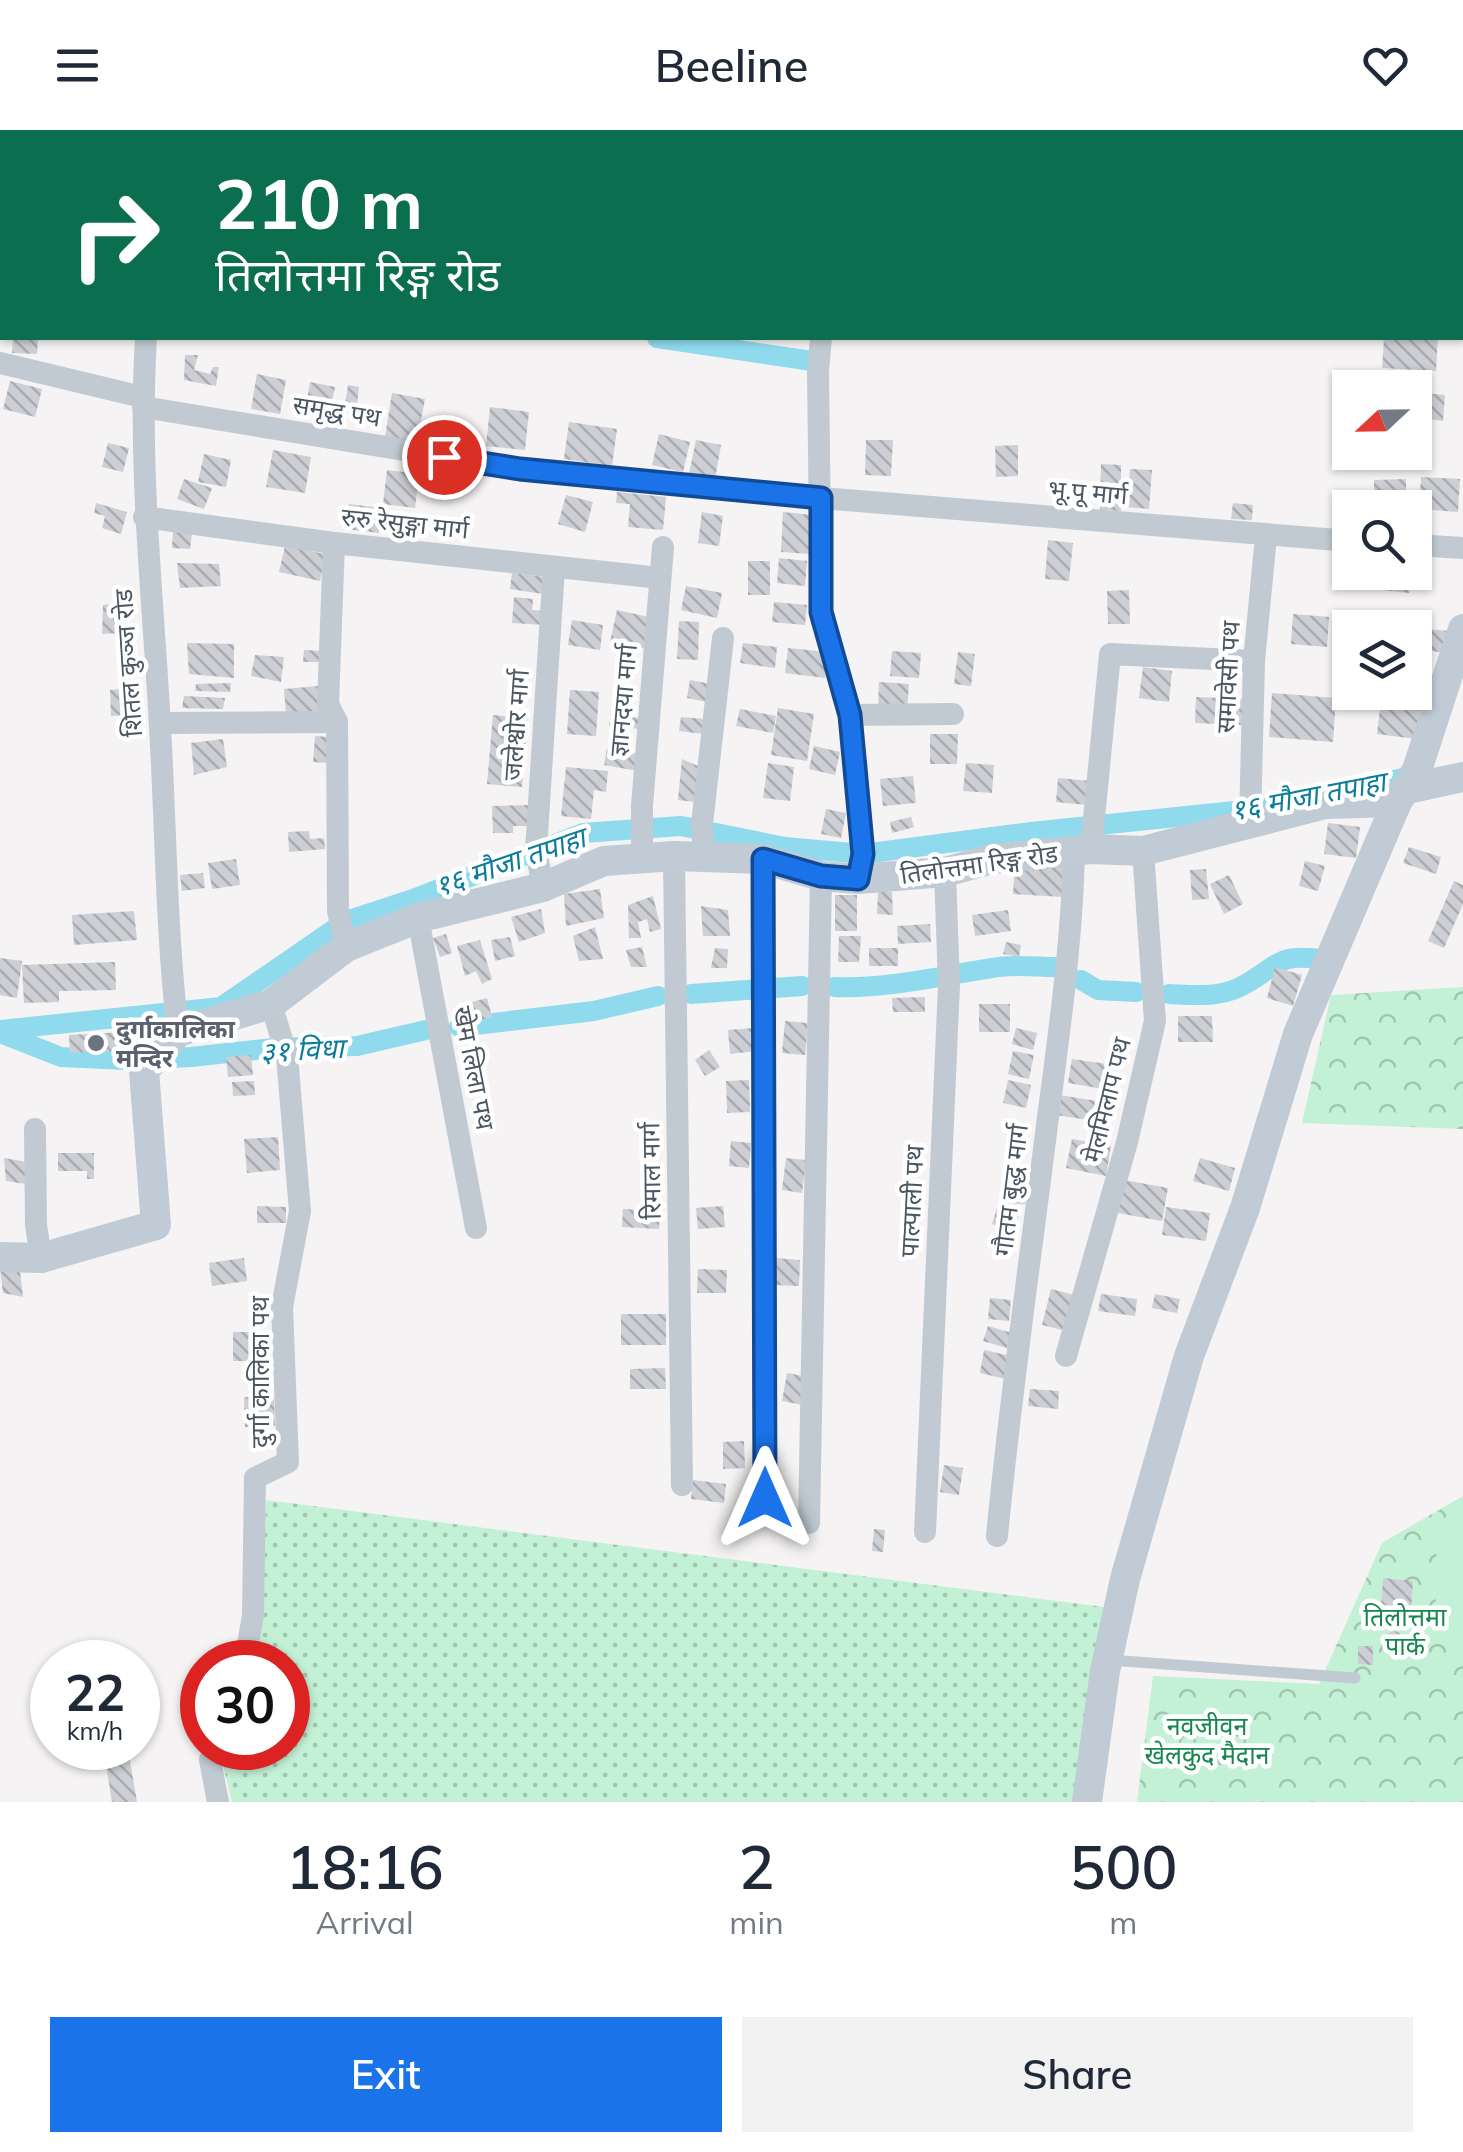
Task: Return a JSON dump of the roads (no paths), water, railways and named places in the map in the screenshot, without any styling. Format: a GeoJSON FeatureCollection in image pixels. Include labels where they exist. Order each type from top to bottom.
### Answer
{"type":"FeatureCollection","features":[{"type":"Feature","properties":{"kind":"street","name":"शितल कुञ्ज रोड"},"geometry":{"type":"LineString","coordinates":[[146,340],[144,517],[177,1032]]}},
{"type":"Feature","properties":{"kind":"street"},"geometry":{"type":"LineString","coordinates":[[821,340],[821,612],[850,715],[863,854],[858,879]]}},
{"type":"Feature","properties":{"kind":"street","name":"समृद्ध पथ"},"geometry":{"type":"LineString","coordinates":[[0,363],[143,402],[520,469],[821,498]]}},
{"type":"Feature","properties":{"kind":"street","name":"भू.पू मार्ग"},"geometry":{"type":"LineString","coordinates":[[821,498],[1332,540]]}},
{"type":"Feature","properties":{"kind":"street","name":"रुरु रेसुङ्गा मार्ग"},"geometry":{"type":"LineString","coordinates":[[144,517],[334,543],[660,578]]}},
{"type":"Feature","properties":{"kind":"street","name":"समावेसी पथ"},"geometry":{"type":"LineString","coordinates":[[1250,821],[1254,661],[1266,536]]}},
{"type":"Feature","properties":{"kind":"street"},"geometry":{"type":"LineString","coordinates":[[334,543],[328,704],[336,722],[338,912],[346,947]]}},
{"type":"Feature","properties":{"kind":"street"},"geometry":{"type":"LineString","coordinates":[[1432,546],[1463,548]]}},
{"type":"Feature","properties":{"kind":"street","name":"ज्ञानदया मार्ग"},"geometry":{"type":"LineString","coordinates":[[642,858],[642,806],[663,547]]}},
{"type":"Feature","properties":{"kind":"street","name":"जलेश्वोर मार्ग"},"geometry":{"type":"LineString","coordinates":[[543,886],[536,850],[554,568]]}},
{"type":"Feature","properties":{"kind":"street"},"geometry":{"type":"LineString","coordinates":[[1087,1802],[1108,1660],[1125,1579],[1189,1356],[1245,1208],[1298,1034],[1407,787],[1463,629]]}},
{"type":"Feature","properties":{"kind":"street","name":"रिमाल मार्ग"},"geometry":{"type":"LineString","coordinates":[[682,1485],[689,856],[702,824],[723,638]]}},
{"type":"Feature","properties":{"kind":"street","name":"गौतम बुद्ध मार्ग"},"geometry":{"type":"LineString","coordinates":[[998,1536],[1010,1409],[1073,910],[1083,850],[1095,816],[1110,654],[1254,661]]}},
{"type":"Feature","properties":{"kind":"street"},"geometry":{"type":"LineString","coordinates":[[850,715],[953,714]]}},
{"type":"Feature","properties":{"kind":"street"},"geometry":{"type":"LineString","coordinates":[[160,724],[336,722]]}},
{"type":"Feature","properties":{"kind":"street","name":"तिलोत्तमा रिङ्ग रोड"},"geometry":{"type":"LineString","coordinates":[[177,1032],[272,1004],[346,947],[418,918],[543,886],[604,861],[689,856],[763,859],[821,876],[858,879],[944,872],[992,858],[1083,850],[1142,851],[1250,821],[1463,777]]}},
{"type":"Feature","properties":{"kind":"street","name":"मेलमिलाप पथ"},"geometry":{"type":"LineString","coordinates":[[1066,1356],[1127,1142],[1155,1021],[1142,851]]}},
{"type":"Feature","properties":{"kind":"street"},"geometry":{"type":"LineString","coordinates":[[763,859],[765,1498]]}},
{"type":"Feature","properties":{"kind":"street","name":"पाल्पाली पथ"},"geometry":{"type":"LineString","coordinates":[[925,1532],[949,975],[944,872]]}},
{"type":"Feature","properties":{"kind":"street"},"geometry":{"type":"LineString","coordinates":[[809,1523],[821,876]]}},
{"type":"Feature","properties":{"kind":"street","name":"खेम लिला पथ"},"geometry":{"type":"LineString","coordinates":[[418,918],[476,1228]]}},
{"type":"Feature","properties":{"kind":"street","name":"दुर्गा कालिका पथ"},"geometry":{"type":"LineString","coordinates":[[249,1640],[253,1615],[255,1478],[288,1462],[282,1307],[300,1211],[288,1056],[272,1004]]}},
{"type":"Feature","properties":{"kind":"street"},"geometry":{"type":"LineString","coordinates":[[0,1257],[41,1258],[156,1226],[144,1070],[177,1032]]}},
{"type":"Feature","properties":{"kind":"street"},"geometry":{"type":"LineString","coordinates":[[35,1130],[36,1225],[41,1258]]}},
{"type":"Feature","properties":{"kind":"street"},"geometry":{"type":"LineString","coordinates":[[212,1770],[218,1802]]}},
{"type":"Feature","properties":{"kind":"lane"},"geometry":{"type":"LineString","coordinates":[[1108,1660],[1355,1678]]}},
{"type":"Feature","properties":{"kind":"waterway"},"geometry":{"type":"LineString","coordinates":[[670,340],[819,362]]}},
{"type":"Feature","properties":{"kind":"waterway","name":"१६ मौजा तपाहा"},"geometry":{"type":"LineString","coordinates":[[1336,794],[1415,775]]}},
{"type":"Feature","properties":{"kind":"waterway","name":"१६ मौजा तपाहा"},"geometry":{"type":"LineString","coordinates":[[0,1030],[221,1007],[346,921],[583,833],[681,826],[785,847],[863,854],[1264,808]]}},
{"type":"Feature","properties":{"kind":"waterway","name":"३१ विधा"},"geometry":{"type":"LineString","coordinates":[[1169,994],[1223,993],[1284,960],[1320,959]]}},
{"type":"Feature","properties":{"kind":"waterway","name":"३१ विधा"},"geometry":{"type":"LineString","coordinates":[[834,987],[894,984],[1000,967],[1056,967]]}},
{"type":"Feature","properties":{"kind":"waterway","name":"३१ विधा"},"geometry":{"type":"LineString","coordinates":[[1081,980],[1098,990],[1136,992]]}},
{"type":"Feature","properties":{"kind":"waterway","name":"३१ विधा"},"geometry":{"type":"LineString","coordinates":[[691,994],[802,986]]}},
{"type":"Feature","properties":{"kind":"waterway","name":"३१ विधा"},"geometry":{"type":"LineString","coordinates":[[459,1027],[594,1011],[658,996]]}},
{"type":"Feature","properties":{"kind":"waterway","name":"३१ विधा"},"geometry":{"type":"LineString","coordinates":[[0,1033],[61,1057],[126,1060],[273,1048],[357,1046],[426,1030]]}},
{"type":"Feature","properties":{"kind":"place","name":"दुर्गाकालिका मन्दिर"},"geometry":{"type":"Point","coordinates":[96,1043]}},
{"type":"Feature","properties":{"kind":"park label","name":"तिलोत्तमा पार्क"},"geometry":{"type":"Point","coordinates":[1405,1632]}},
{"type":"Feature","properties":{"kind":"park label","name":"नवजीवन खेलकुद मैदान"},"geometry":{"type":"Point","coordinates":[1207,1740]}}]}
